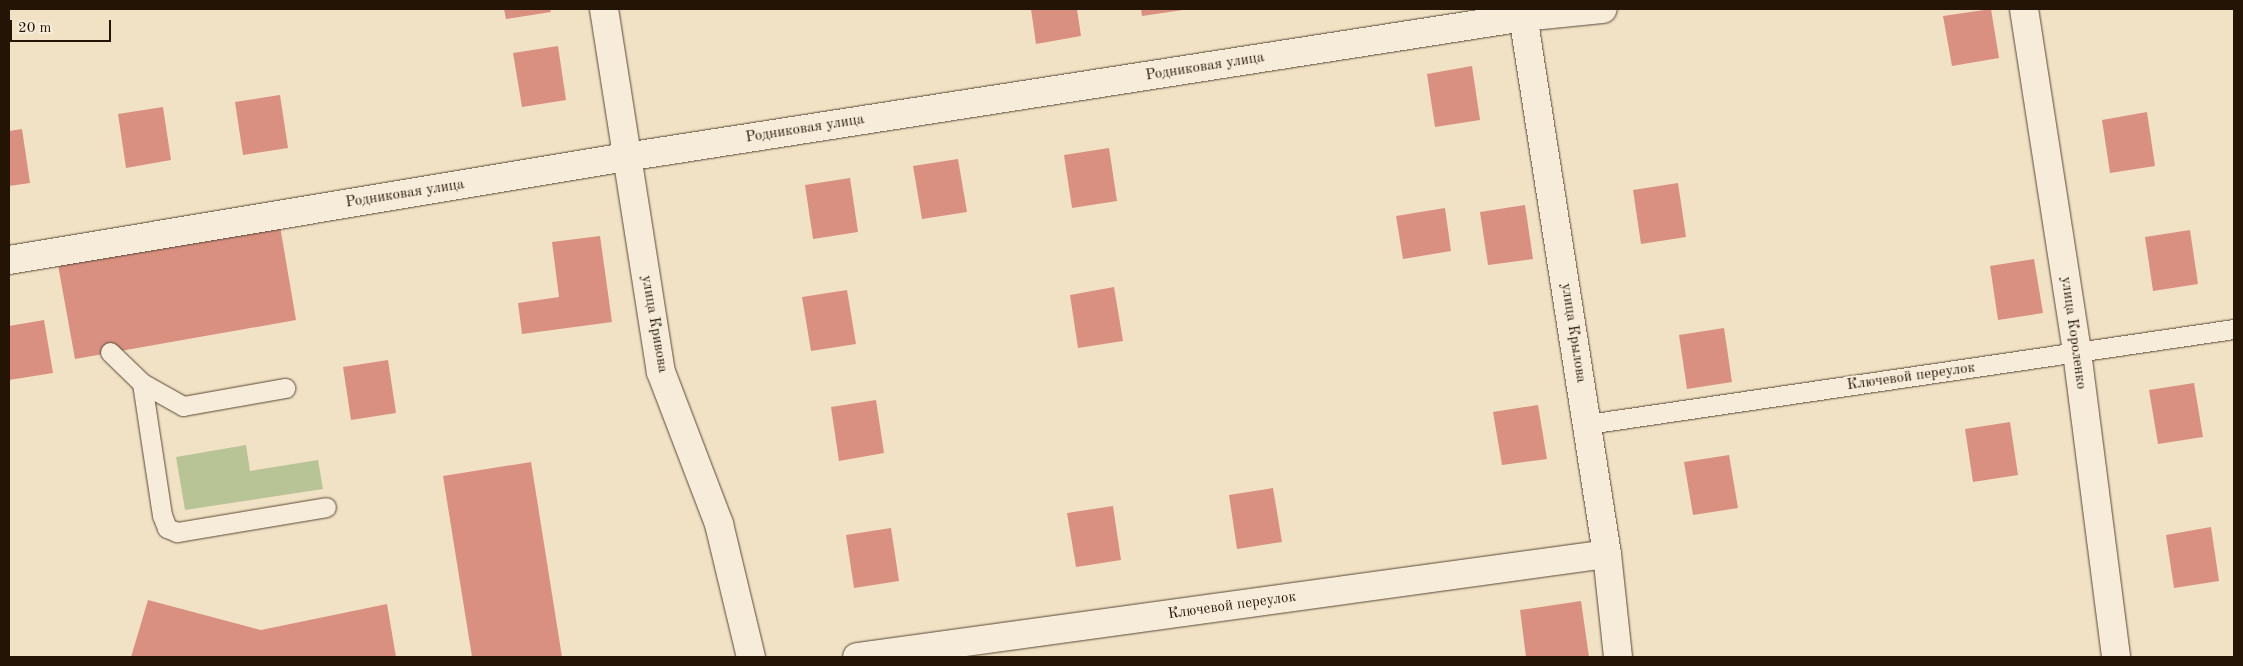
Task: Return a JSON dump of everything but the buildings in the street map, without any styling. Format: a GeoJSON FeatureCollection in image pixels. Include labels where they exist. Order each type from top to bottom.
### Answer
{"type":"FeatureCollection","features":[{"type":"Feature","properties":{"kind":"street","name":"улица Кривова"},"geometry":{"type":"LineString","coordinates":[[604,9],[661,372],[719,524],[751,657]]}},
{"type":"Feature","properties":{"kind":"street","name":"Родниковая улица"},"geometry":{"type":"LineString","coordinates":[[9,260],[90,253],[626,157],[1523,13],[1603,9]]}},
{"type":"Feature","properties":{"kind":"street","name":"улица Короленко"},"geometry":{"type":"LineString","coordinates":[[2024,9],[2077,352],[2116,657]]}},
{"type":"Feature","properties":{"kind":"street","name":"улица Крылова"},"geometry":{"type":"LineString","coordinates":[[1523,13],[1588,424],[1607,554],[1618,657]]}},
{"type":"Feature","properties":{"kind":"street","name":"Ключевой переулок"},"geometry":{"type":"LineString","coordinates":[[857,657],[1607,554]]}},
{"type":"Feature","properties":{"kind":"lane","name":"Ключевой переулок"},"geometry":{"type":"LineString","coordinates":[[1588,424],[2234,329]]}},
{"type":"Feature","properties":{"kind":"lane"},"geometry":{"type":"LineString","coordinates":[[110,352],[142,383],[183,406],[285,388]]}},
{"type":"Feature","properties":{"kind":"lane"},"geometry":{"type":"LineString","coordinates":[[142,383],[162,515],[167,528],[178,532],[326,507]]}},
{"type":"Feature","properties":{"kind":"green space"},"geometry":{"type":"Polygon","coordinates":[[[246,445],[250,471],[318,460],[323,489],[185,510],[176,457],[246,445]]]}}]}
